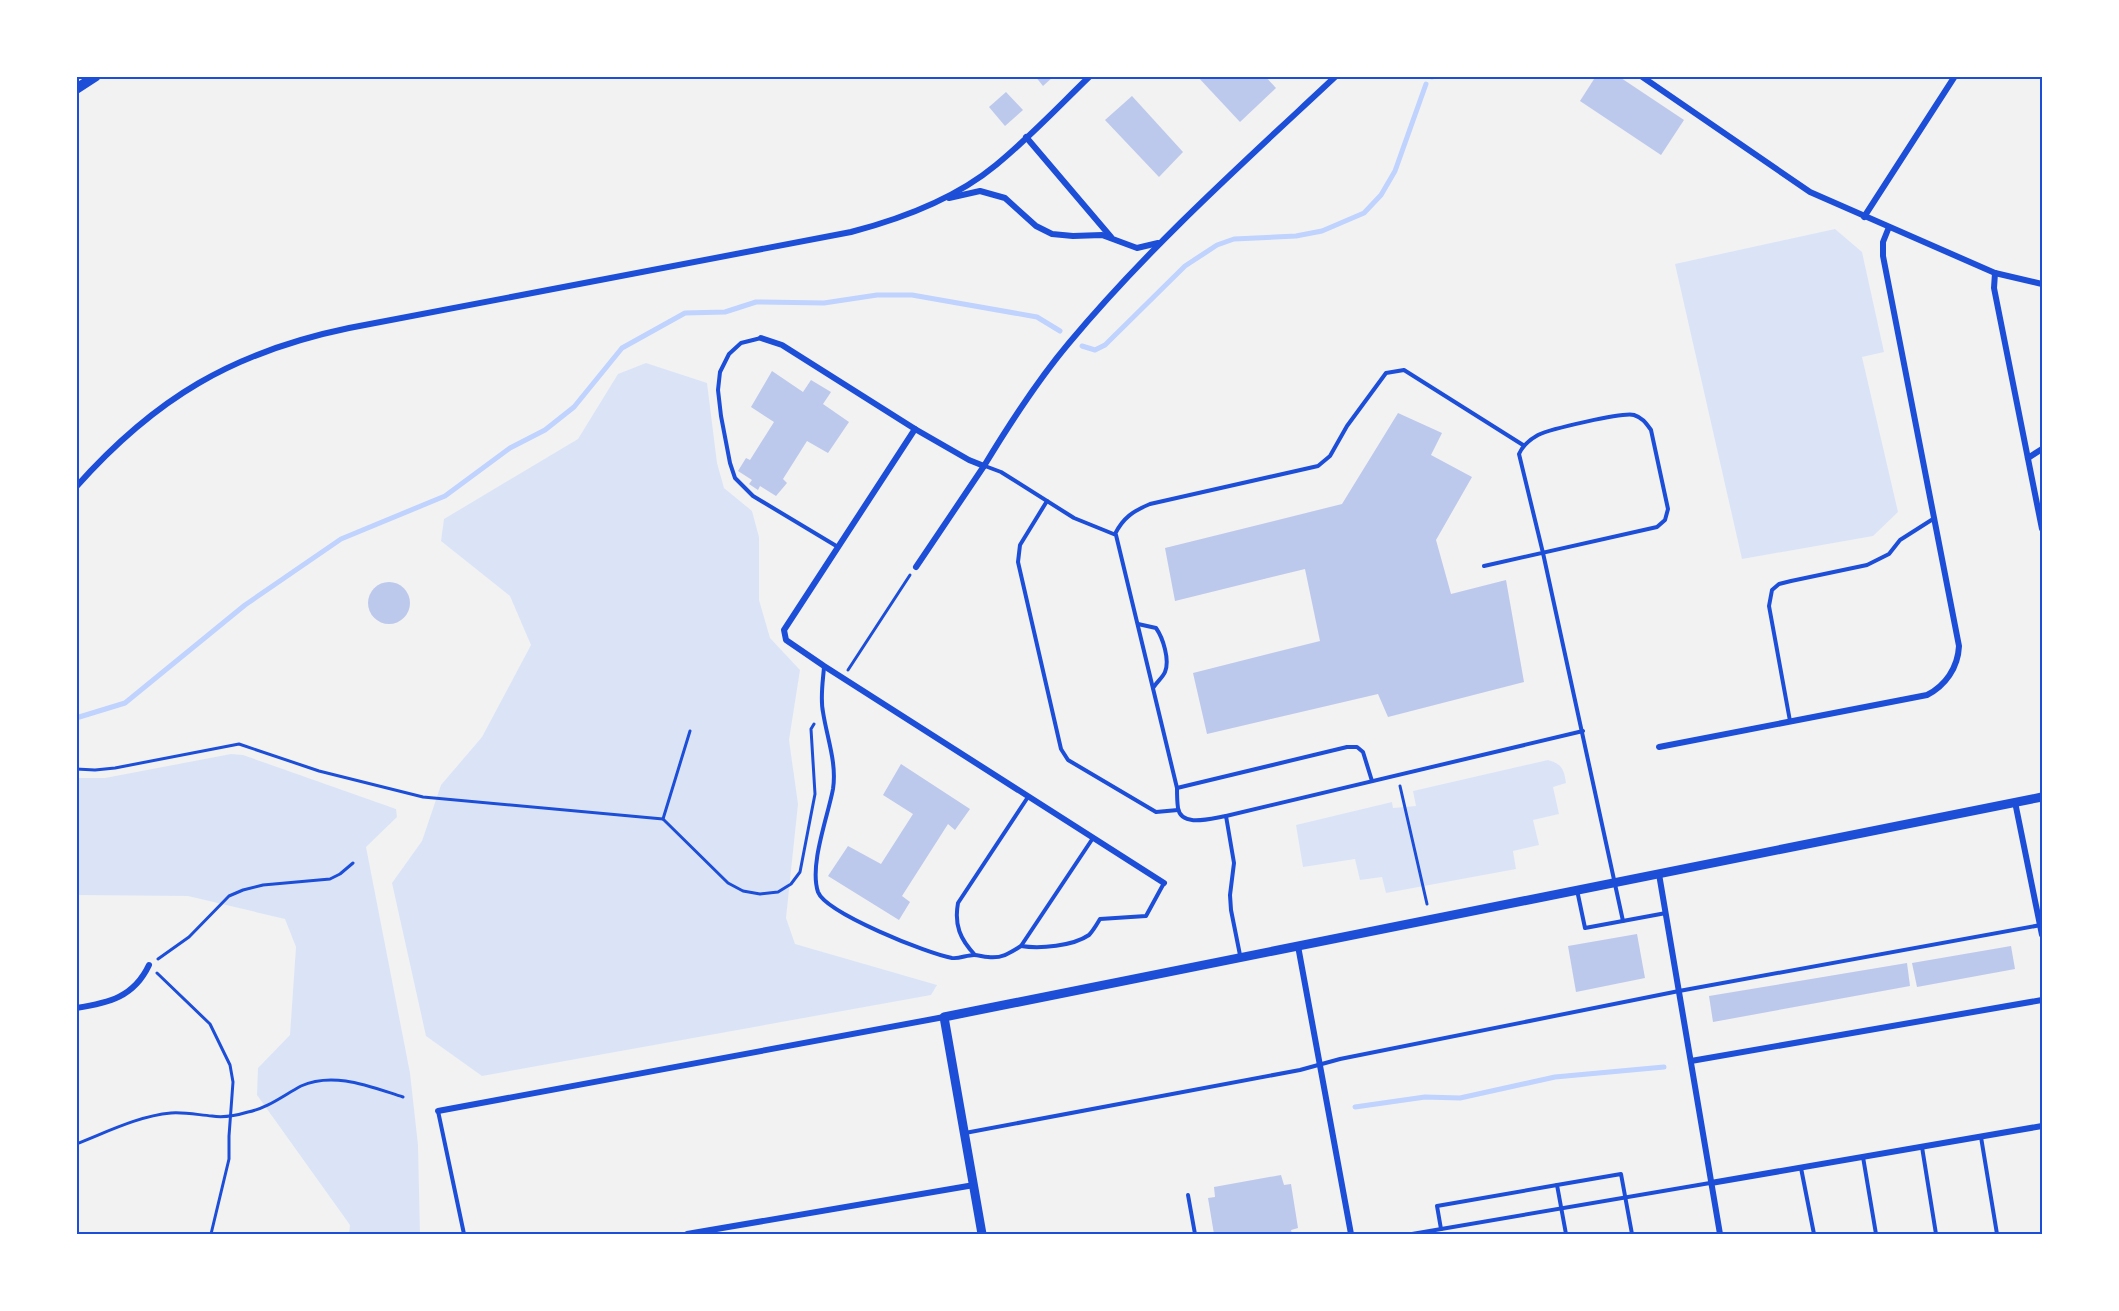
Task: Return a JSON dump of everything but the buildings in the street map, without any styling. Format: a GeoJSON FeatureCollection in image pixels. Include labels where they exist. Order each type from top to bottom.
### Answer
{"type":"FeatureCollection","features":[{"type":"Feature","properties":{"kind":"main road"},"geometry":{"type":"LineString","coordinates":[[76,89],[96,76]]}},
{"type":"Feature","properties":{"kind":"street"},"geometry":{"type":"LineString","coordinates":[[76,487],[121,441],[175,397],[222,370],[275,347],[349,328],[851,232],[910,214],[942,199],[996,166],[1090,76]]}},
{"type":"Feature","properties":{"kind":"street"},"geometry":{"type":"LineString","coordinates":[[916,567],[1033,391],[1068,344],[1159,243],[1336,76]]}},
{"type":"Feature","properties":{"kind":"street"},"geometry":{"type":"LineString","coordinates":[[1641,76],[1810,192],[1995,273],[2043,284]]}},
{"type":"Feature","properties":{"kind":"street"},"geometry":{"type":"LineString","coordinates":[[1864,217],[1955,76]]}},
{"type":"Feature","properties":{"kind":"street"},"geometry":{"type":"LineString","coordinates":[[1026,137],[1112,238]]}},
{"type":"Feature","properties":{"kind":"street"},"geometry":{"type":"LineString","coordinates":[[942,199],[980,191],[1005,198],[1036,226],[1052,234],[1102,235],[1137,248],[1159,243]]}},
{"type":"Feature","properties":{"kind":"street"},"geometry":{"type":"LineString","coordinates":[[1659,747],[1927,694],[1936,690],[1948,677],[1957,661],[1959,646],[1883,256],[1883,242],[1889,227]]}},
{"type":"Feature","properties":{"kind":"street"},"geometry":{"type":"LineString","coordinates":[[1995,273],[1994,288],[2043,529]]}},
{"type":"Feature","properties":{"kind":"street"},"geometry":{"type":"LineString","coordinates":[[761,338],[782,345],[915,429],[969,460],[984,466]]}},
{"type":"Feature","properties":{"kind":"street"},"geometry":{"type":"LineString","coordinates":[[915,429],[784,630],[786,640],[1164,883]]}},
{"type":"Feature","properties":{"kind":"street"},"geometry":{"type":"LineString","coordinates":[[2028,458],[2043,449]]}},
{"type":"Feature","properties":{"kind":"street"},"geometry":{"type":"LineString","coordinates":[[438,1111],[944,1017],[2043,797]]}},
{"type":"Feature","properties":{"kind":"street"},"geometry":{"type":"LineString","coordinates":[[2015,802],[2043,935]]}},
{"type":"Feature","properties":{"kind":"street"},"geometry":{"type":"LineString","coordinates":[[1659,874],[1720,1234]]}},
{"type":"Feature","properties":{"kind":"street"},"geometry":{"type":"LineString","coordinates":[[1298,946],[1351,1234]]}},
{"type":"Feature","properties":{"kind":"street"},"geometry":{"type":"LineString","coordinates":[[76,1008],[101,1004],[121,996],[134,988],[143,978],[149,965]]}},
{"type":"Feature","properties":{"kind":"street"},"geometry":{"type":"LineString","coordinates":[[1691,1061],[2043,1000]]}},
{"type":"Feature","properties":{"kind":"street"},"geometry":{"type":"LineString","coordinates":[[944,1017],[982,1234]]}},
{"type":"Feature","properties":{"kind":"street"},"geometry":{"type":"LineString","coordinates":[[1711,1183],[2043,1126]]}},
{"type":"Feature","properties":{"kind":"street"},"geometry":{"type":"LineString","coordinates":[[687,1234],[974,1185]]}},
{"type":"Feature","properties":{"kind":"lane"},"geometry":{"type":"LineString","coordinates":[[761,338],[741,343],[729,354],[720,372],[718,390],[730,463],[735,478],[753,496],[838,547]]}},
{"type":"Feature","properties":{"kind":"lane"},"geometry":{"type":"LineString","coordinates":[[1523,445],[1404,370],[1386,373],[1347,426],[1330,456],[1318,466],[1150,504],[1137,509],[1122,521],[1115,534],[1177,788],[1178,810],[1183,817],[1192,820],[1226,816],[1582,731]]}},
{"type":"Feature","properties":{"kind":"lane"},"geometry":{"type":"LineString","coordinates":[[1484,566],[1543,554],[1657,527],[1665,520],[1668,509],[1651,430],[1643,419],[1631,414],[1539,434],[1523,445],[1519,454],[1543,554],[1623,921]]}},
{"type":"Feature","properties":{"kind":"lane"},"geometry":{"type":"LineString","coordinates":[[984,466],[1001,471],[1074,518],[1115,534]]}},
{"type":"Feature","properties":{"kind":"lane"},"geometry":{"type":"LineString","coordinates":[[1047,501],[1020,545],[1018,562],[1061,749],[1068,760],[1156,812],[1178,810]]}},
{"type":"Feature","properties":{"kind":"lane"},"geometry":{"type":"LineString","coordinates":[[1790,721],[1769,606],[1772,590],[1779,584],[1867,565],[1889,554],[1900,540],[1934,519]]}},
{"type":"Feature","properties":{"kind":"lane"},"geometry":{"type":"LineString","coordinates":[[1137,624],[1156,628],[1160,634],[1166,661],[1165,672],[1152,689]]}},
{"type":"Feature","properties":{"kind":"lane"},"geometry":{"type":"LineString","coordinates":[[824,666],[822,710],[831,747],[833,788],[820,836],[817,874],[818,892],[825,902],[880,933],[954,958],[975,955],[1004,956],[1021,946],[1094,838]]}},
{"type":"Feature","properties":{"kind":"lane"},"geometry":{"type":"LineString","coordinates":[[1177,788],[1347,747],[1356,747],[1363,752],[1372,781]]}},
{"type":"Feature","properties":{"kind":"lane"},"geometry":{"type":"LineString","coordinates":[[975,955],[964,943],[958,930],[955,916],[958,903],[1028,797]]}},
{"type":"Feature","properties":{"kind":"lane"},"geometry":{"type":"LineString","coordinates":[[1226,816],[1234,863],[1230,895],[1231,910],[1241,957]]}},
{"type":"Feature","properties":{"kind":"lane"},"geometry":{"type":"LineString","coordinates":[[1021,946],[1038,949],[1076,941],[1090,934],[1100,919],[1146,915],[1164,883]]}},
{"type":"Feature","properties":{"kind":"lane"},"geometry":{"type":"LineString","coordinates":[[1577,889],[1585,928],[1666,913]]}},
{"type":"Feature","properties":{"kind":"lane"},"geometry":{"type":"LineString","coordinates":[[965,1133],[1288,1072],[1679,991],[2041,925]]}},
{"type":"Feature","properties":{"kind":"lane"},"geometry":{"type":"LineString","coordinates":[[438,1111],[464,1234]]}},
{"type":"Feature","properties":{"kind":"lane"},"geometry":{"type":"LineString","coordinates":[[1981,1136],[1998,1234]]}},
{"type":"Feature","properties":{"kind":"lane"},"geometry":{"type":"LineString","coordinates":[[1922,1146],[1936,1234]]}},
{"type":"Feature","properties":{"kind":"lane"},"geometry":{"type":"LineString","coordinates":[[1863,1156],[1876,1234]]}},
{"type":"Feature","properties":{"kind":"lane"},"geometry":{"type":"LineString","coordinates":[[1801,1167],[1814,1234]]}},
{"type":"Feature","properties":{"kind":"lane"},"geometry":{"type":"LineString","coordinates":[[1441,1229],[1437,1206],[1621,1174],[1632,1234]]}},
{"type":"Feature","properties":{"kind":"lane"},"geometry":{"type":"LineString","coordinates":[[1412,1234],[1711,1183]]}},
{"type":"Feature","properties":{"kind":"lane"},"geometry":{"type":"LineString","coordinates":[[1557,1185],[1566,1234]]}},
{"type":"Feature","properties":{"kind":"lane"},"geometry":{"type":"LineString","coordinates":[[1188,1195],[1195,1234]]}},
{"type":"Feature","properties":{"kind":"path"},"geometry":{"type":"LineString","coordinates":[[663,819],[690,731]]}},
{"type":"Feature","properties":{"kind":"path"},"geometry":{"type":"LineString","coordinates":[[76,769],[115,768],[239,744],[319,771],[423,797],[663,819],[728,884],[743,891],[760,894],[778,892],[791,884],[800,872],[815,794]]}},
{"type":"Feature","properties":{"kind":"path"},"geometry":{"type":"LineString","coordinates":[[1400,786],[1426,904]]}},
{"type":"Feature","properties":{"kind":"path"},"geometry":{"type":"LineString","coordinates":[[211,1234],[229,1160],[233,1082],[230,1065],[210,1024],[149,965],[189,937],[229,896],[263,885],[330,879],[340,874],[352,863]]}},
{"type":"Feature","properties":{"kind":"path"},"geometry":{"type":"LineString","coordinates":[[76,1144],[148,1117],[172,1113],[193,1113],[215,1117],[250,1112],[302,1086],[322,1080],[345,1080],[403,1097]]}},
{"type":"Feature","properties":{"kind":"shaded area"},"geometry":{"type":"Polygon","coordinates":[[[1835,229],[1862,252],[1884,352],[1862,357],[1898,512],[1873,536],[1742,559],[1675,264],[1835,229]]]}},
{"type":"Feature","properties":{"kind":"shaded area"},"geometry":{"type":"Polygon","coordinates":[[[646,363],[707,383],[717,463],[724,488],[752,511],[759,537],[759,600],[770,638],[800,670],[789,740],[798,804],[786,918],[795,944],[937,985],[931,995],[482,1076],[426,1036],[392,883],[422,841],[441,785],[482,737],[531,645],[510,596],[441,541],[444,519],[578,439],[618,374],[646,363]]]}},
{"type":"Feature","properties":{"kind":"shaded area"},"geometry":{"type":"Polygon","coordinates":[[[231,754],[243,755],[396,809],[397,817],[366,847],[410,1073],[418,1145],[420,1234],[349,1234],[350,1225],[257,1095],[258,1068],[290,1035],[296,947],[285,919],[188,896],[77,895],[76,778],[105,778],[231,754]]]}},
{"type":"Feature","properties":{"kind":"shaded area"},"geometry":{"type":"Polygon","coordinates":[[[1548,760],[1559,765],[1565,778],[1566,783],[1553,787],[1559,814],[1533,820],[1539,845],[1513,851],[1516,869],[1386,893],[1382,877],[1360,880],[1355,859],[1303,867],[1296,825],[1392,802],[1393,808],[1416,806],[1413,791],[1548,760]]]}},
{"type":"Feature","properties":{"kind":"waterway"},"geometry":{"type":"LineString","coordinates":[[1082,346],[1095,350],[1105,345],[1185,266],[1217,245],[1234,239],[1296,236],[1322,231],[1364,213],[1381,195],[1395,171],[1426,84]]}},
{"type":"Feature","properties":{"kind":"waterway"},"geometry":{"type":"LineString","coordinates":[[76,718],[125,703],[245,605],[341,539],[445,496],[510,448],[545,430],[574,407],[622,348],[685,313],[725,312],[756,302],[824,303],[877,295],[912,295],[1037,317],[1060,331]]}},
{"type":"Feature","properties":{"kind":"waterway"},"geometry":{"type":"LineString","coordinates":[[1355,1107],[1425,1097],[1460,1098],[1555,1077],[1664,1067]]}}]}
